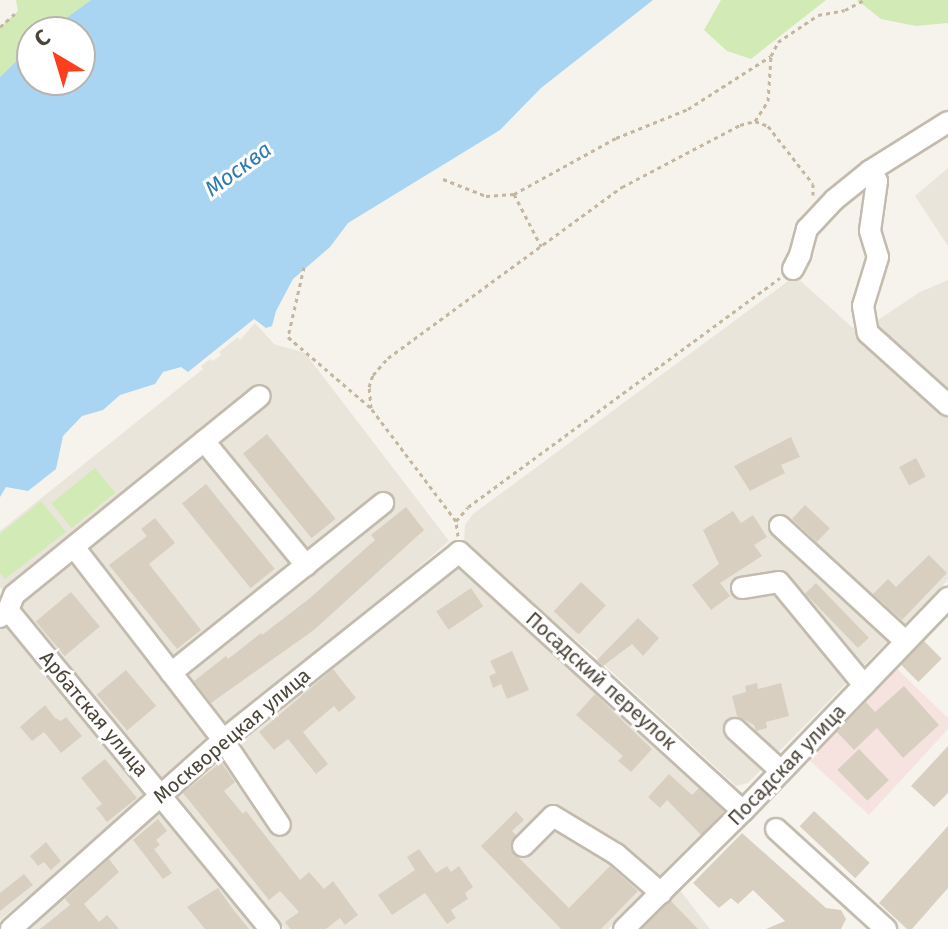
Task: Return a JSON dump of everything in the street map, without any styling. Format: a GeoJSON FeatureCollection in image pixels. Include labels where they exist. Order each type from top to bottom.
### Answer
{"type":"FeatureCollection","features":[{"type":"Feature","properties":{"kind":"street"},"geometry":{"type":"LineString","coordinates":[[793,269],[807,229],[814,220],[870,171],[948,122]]}},
{"type":"Feature","properties":{"kind":"street"},"geometry":{"type":"LineString","coordinates":[[870,171],[877,181],[870,231],[878,257],[863,306],[868,333],[948,405]]}},
{"type":"Feature","properties":{"kind":"street"},"geometry":{"type":"LineString","coordinates":[[4,614],[15,594],[260,396]]}},
{"type":"Feature","properties":{"kind":"street"},"geometry":{"type":"LineString","coordinates":[[204,441],[306,565]]}},
{"type":"Feature","properties":{"kind":"street"},"geometry":{"type":"LineString","coordinates":[[171,673],[383,503]]}},
{"type":"Feature","properties":{"kind":"street"},"geometry":{"type":"LineString","coordinates":[[780,526],[905,641]]}},
{"type":"Feature","properties":{"kind":"street"},"geometry":{"type":"LineString","coordinates":[[74,547],[95,585],[171,673],[223,740],[280,825]]}},
{"type":"Feature","properties":{"kind":"street","name":"Москворецкая улица"},"geometry":{"type":"LineString","coordinates":[[11,929],[223,740],[459,552]]}},
{"type":"Feature","properties":{"kind":"street","name":"Посадский переулок"},"geometry":{"type":"LineString","coordinates":[[459,552],[743,811]]}},
{"type":"Feature","properties":{"kind":"street"},"geometry":{"type":"LineString","coordinates":[[742,588],[779,582],[864,685]]}},
{"type":"Feature","properties":{"kind":"street","name":"Посадская улица"},"geometry":{"type":"LineString","coordinates":[[624,929],[743,811],[948,598]]}},
{"type":"Feature","properties":{"kind":"street","name":"Арбатская улица"},"geometry":{"type":"LineString","coordinates":[[4,614],[161,794],[270,929]]}},
{"type":"Feature","properties":{"kind":"street"},"geometry":{"type":"LineString","coordinates":[[735,729],[781,771]]}},
{"type":"Feature","properties":{"kind":"street"},"geometry":{"type":"LineString","coordinates":[[523,846],[553,816],[616,854],[661,893]]}},
{"type":"Feature","properties":{"kind":"street"},"geometry":{"type":"LineString","coordinates":[[776,829],[886,929]]}},
{"type":"Feature","properties":{"kind":"path"},"geometry":{"type":"LineString","coordinates":[[755,121],[768,101],[771,56],[778,42],[818,15],[845,10],[864,0]]}},
{"type":"Feature","properties":{"kind":"path"},"geometry":{"type":"LineString","coordinates":[[0,27],[18,11]]}},
{"type":"Feature","properties":{"kind":"path"},"geometry":{"type":"LineString","coordinates":[[443,179],[486,196],[514,194],[616,138],[688,109],[771,56]]}},
{"type":"Feature","properties":{"kind":"path"},"geometry":{"type":"LineString","coordinates":[[371,408],[369,387],[373,375],[388,358],[622,187],[740,125],[755,121],[768,126],[780,138],[813,184],[814,220]]}},
{"type":"Feature","properties":{"kind":"path"},"geometry":{"type":"LineString","coordinates":[[514,194],[541,246]]}},
{"type":"Feature","properties":{"kind":"path"},"geometry":{"type":"LineString","coordinates":[[304,267],[288,337],[371,408],[456,521],[459,552]]}},
{"type":"Feature","properties":{"kind":"path"},"geometry":{"type":"LineString","coordinates":[[456,521],[468,507],[793,269]]}},
{"type":"Feature","properties":{"kind":"shaded area"},"geometry":{"type":"Polygon","coordinates":[[[948,168],[948,246],[915,196],[948,168]]]}},
{"type":"Feature","properties":{"kind":"shaded area"},"geometry":{"type":"Polygon","coordinates":[[[795,276],[948,413],[948,580],[748,783],[736,786],[589,651],[468,551],[464,542],[465,525],[473,514],[795,276]]]}},
{"type":"Feature","properties":{"kind":"shaded area"},"geometry":{"type":"Polygon","coordinates":[[[948,280],[948,398],[877,332],[875,322],[920,292],[948,280]]]}},
{"type":"Feature","properties":{"kind":"shaded area"},"geometry":{"type":"Polygon","coordinates":[[[255,323],[274,344],[305,353],[449,541],[162,789],[0,587],[0,531],[203,369],[201,366],[221,355],[219,352],[238,337],[240,340],[255,323]]]}},
{"type":"Feature","properties":{"kind":"shaded area"},"geometry":{"type":"Polygon","coordinates":[[[456,561],[726,811],[608,929],[285,929],[177,795],[456,561]]]}},
{"type":"Feature","properties":{"kind":"shaded area"},"geometry":{"type":"Polygon","coordinates":[[[4,623],[149,796],[0,920],[0,626],[4,623]]]}},
{"type":"Feature","properties":{"kind":"shaded area"},"geometry":{"type":"Polygon","coordinates":[[[896,668],[948,718],[948,729],[869,815],[807,758],[896,668]]]}},
{"type":"Feature","properties":{"kind":"shaded area"},"geometry":{"type":"Polygon","coordinates":[[[161,810],[258,929],[30,929],[161,810]]]}},
{"type":"Feature","properties":{"kind":"shaded area"},"geometry":{"type":"Polygon","coordinates":[[[679,889],[710,929],[635,929],[647,917],[679,889]]]}},
{"type":"Feature","properties":{"kind":"green space"},"geometry":{"type":"Polygon","coordinates":[[[16,0],[91,0],[69,16],[16,16],[16,62],[0,77],[0,27],[18,11],[16,0]]]}},
{"type":"Feature","properties":{"kind":"green space"},"geometry":{"type":"Polygon","coordinates":[[[721,0],[826,0],[751,59],[727,51],[704,30],[721,0]]]}},
{"type":"Feature","properties":{"kind":"green space"},"geometry":{"type":"Polygon","coordinates":[[[857,0],[948,0],[948,23],[916,26],[881,19],[857,0]]]}},
{"type":"Feature","properties":{"kind":"green space"},"geometry":{"type":"Polygon","coordinates":[[[95,468],[115,493],[72,528],[51,503],[95,468]]]}},
{"type":"Feature","properties":{"kind":"green space"},"geometry":{"type":"Polygon","coordinates":[[[41,501],[66,532],[5,579],[0,573],[0,534],[41,501]]]}},
{"type":"Feature","properties":{"kind":"water","name":"Москва"},"geometry":{"type":"Polygon","coordinates":[[[91,0],[653,0],[541,88],[500,130],[348,223],[330,247],[293,279],[276,311],[272,326],[266,328],[254,319],[188,372],[181,367],[163,372],[155,384],[120,395],[103,410],[82,416],[63,436],[56,469],[28,491],[6,487],[0,497],[0,77],[16,62],[16,96],[96,96],[96,16],[69,16],[91,0]]]}},
{"type":"Feature","properties":{"kind":"building"},"geometry":{"type":"Polygon","coordinates":[[[267,434],[336,519],[312,538],[243,454],[267,434]]]}},
{"type":"Feature","properties":{"kind":"building"},"geometry":{"type":"Polygon","coordinates":[[[791,437],[800,457],[781,465],[785,473],[750,491],[734,466],[791,437]]]}},
{"type":"Feature","properties":{"kind":"building"},"geometry":{"type":"Polygon","coordinates":[[[916,458],[926,477],[909,485],[899,467],[916,458]]]}},
{"type":"Feature","properties":{"kind":"building"},"geometry":{"type":"Polygon","coordinates":[[[206,484],[275,569],[251,588],[182,504],[206,484]]]}},
{"type":"Feature","properties":{"kind":"building"},"geometry":{"type":"Polygon","coordinates":[[[805,505],[830,528],[817,542],[792,519],[805,505]]]}},
{"type":"Feature","properties":{"kind":"building"},"geometry":{"type":"Polygon","coordinates":[[[406,507],[424,530],[314,630],[211,703],[194,681],[310,598],[375,540],[371,535],[406,507]]]}},
{"type":"Feature","properties":{"kind":"building"},"geometry":{"type":"Polygon","coordinates":[[[733,511],[741,523],[753,515],[767,537],[754,545],[762,556],[720,583],[730,596],[711,610],[692,585],[719,564],[703,530],[733,511]]]}},
{"type":"Feature","properties":{"kind":"building"},"geometry":{"type":"Polygon","coordinates":[[[155,518],[175,543],[149,564],[201,630],[177,649],[109,565],[147,536],[141,529],[155,518]]]}},
{"type":"Feature","properties":{"kind":"building"},"geometry":{"type":"Polygon","coordinates":[[[929,555],[947,573],[902,620],[873,594],[888,579],[896,587],[929,555]]]}},
{"type":"Feature","properties":{"kind":"building"},"geometry":{"type":"Polygon","coordinates":[[[581,582],[606,605],[579,634],[554,611],[581,582]]]}},
{"type":"Feature","properties":{"kind":"building"},"geometry":{"type":"Polygon","coordinates":[[[816,583],[869,638],[858,648],[805,593],[816,583]]]}},
{"type":"Feature","properties":{"kind":"building"},"geometry":{"type":"Polygon","coordinates":[[[471,588],[483,606],[448,630],[436,611],[471,588]]]}},
{"type":"Feature","properties":{"kind":"building"},"geometry":{"type":"Polygon","coordinates":[[[71,592],[100,626],[65,656],[36,622],[71,592]]]}},
{"type":"Feature","properties":{"kind":"building"},"geometry":{"type":"Polygon","coordinates":[[[638,618],[659,638],[643,656],[632,644],[603,666],[597,660],[638,618]]]}},
{"type":"Feature","properties":{"kind":"building"},"geometry":{"type":"Polygon","coordinates":[[[924,641],[942,659],[918,682],[901,664],[924,641]]]}},
{"type":"Feature","properties":{"kind":"building"},"geometry":{"type":"Polygon","coordinates":[[[512,651],[529,690],[507,699],[501,684],[493,688],[489,676],[496,673],[490,661],[512,651]]]}},
{"type":"Feature","properties":{"kind":"building"},"geometry":{"type":"Polygon","coordinates":[[[333,669],[356,698],[339,712],[334,706],[303,732],[328,764],[316,774],[288,739],[274,750],[259,732],[333,669]]]}},
{"type":"Feature","properties":{"kind":"building"},"geometry":{"type":"Polygon","coordinates":[[[126,670],[156,706],[127,730],[97,694],[126,670]]]}},
{"type":"Feature","properties":{"kind":"building"},"geometry":{"type":"Polygon","coordinates":[[[757,683],[758,689],[781,683],[789,716],[766,722],[767,728],[756,731],[754,725],[737,716],[732,696],[746,692],[745,686],[757,683]]]}},
{"type":"Feature","properties":{"kind":"building"},"geometry":{"type":"Polygon","coordinates":[[[904,686],[939,725],[903,758],[877,728],[854,750],[837,732],[866,702],[875,712],[904,686]]]}},
{"type":"Feature","properties":{"kind":"building"},"geometry":{"type":"Polygon","coordinates":[[[595,694],[652,749],[631,772],[618,761],[623,756],[576,715],[595,694]]]}},
{"type":"Feature","properties":{"kind":"building"},"geometry":{"type":"Polygon","coordinates":[[[45,705],[55,718],[61,721],[66,717],[82,736],[61,753],[44,732],[32,741],[20,727],[45,705]]]}},
{"type":"Feature","properties":{"kind":"building"},"geometry":{"type":"Polygon","coordinates":[[[948,746],[948,793],[934,807],[911,786],[948,746]]]}},
{"type":"Feature","properties":{"kind":"building"},"geometry":{"type":"Polygon","coordinates":[[[859,749],[889,780],[867,801],[837,770],[859,749]]]}},
{"type":"Feature","properties":{"kind":"building"},"geometry":{"type":"Polygon","coordinates":[[[105,759],[137,798],[107,822],[96,808],[102,804],[81,778],[105,759]]]}},
{"type":"Feature","properties":{"kind":"building"},"geometry":{"type":"Polygon","coordinates":[[[221,762],[235,782],[224,791],[243,814],[246,811],[300,880],[309,872],[324,889],[333,881],[358,915],[345,925],[340,918],[326,929],[290,929],[285,922],[299,912],[280,891],[269,900],[183,793],[221,762]]]}},
{"type":"Feature","properties":{"kind":"building"},"geometry":{"type":"Polygon","coordinates":[[[669,774],[692,795],[699,788],[724,811],[701,835],[667,800],[660,808],[648,797],[669,774]]]}},
{"type":"Feature","properties":{"kind":"building"},"geometry":{"type":"Polygon","coordinates":[[[516,811],[524,820],[512,831],[516,835],[511,850],[569,908],[610,866],[638,891],[601,929],[561,929],[481,846],[516,811]]]}},
{"type":"Feature","properties":{"kind":"building"},"geometry":{"type":"Polygon","coordinates":[[[814,811],[870,863],[855,878],[800,826],[814,811]]]}},
{"type":"Feature","properties":{"kind":"building"},"geometry":{"type":"Polygon","coordinates":[[[158,819],[167,831],[156,840],[160,845],[154,849],[172,873],[163,879],[133,840],[158,819]]]}},
{"type":"Feature","properties":{"kind":"building"},"geometry":{"type":"Polygon","coordinates":[[[948,826],[948,888],[912,929],[907,929],[879,903],[948,826]]]}},
{"type":"Feature","properties":{"kind":"building"},"geometry":{"type":"Polygon","coordinates":[[[742,833],[826,908],[841,910],[846,919],[841,929],[766,929],[785,921],[753,890],[738,904],[731,898],[719,908],[693,883],[742,833]]]}},
{"type":"Feature","properties":{"kind":"building"},"geometry":{"type":"Polygon","coordinates":[[[46,842],[61,861],[51,870],[44,862],[38,866],[30,856],[46,842]]]}},
{"type":"Feature","properties":{"kind":"building"},"geometry":{"type":"Polygon","coordinates":[[[419,849],[436,873],[447,866],[451,872],[459,866],[473,887],[465,893],[468,899],[451,910],[456,918],[447,924],[425,893],[392,915],[378,895],[415,870],[407,857],[419,849]]]}},
{"type":"Feature","properties":{"kind":"building"},"geometry":{"type":"Polygon","coordinates":[[[109,859],[119,872],[84,904],[99,922],[107,915],[119,929],[40,929],[70,905],[65,899],[109,859]]]}},
{"type":"Feature","properties":{"kind":"building"},"geometry":{"type":"Polygon","coordinates":[[[24,874],[33,885],[0,911],[0,893],[24,874]]]}},
{"type":"Feature","properties":{"kind":"building"},"geometry":{"type":"Polygon","coordinates":[[[218,888],[249,929],[205,929],[187,907],[218,888]]]}},
{"type":"Feature","properties":{"kind":"building"},"geometry":{"type":"Polygon","coordinates":[[[671,901],[698,929],[642,929],[668,903],[671,901]]]}}]}
